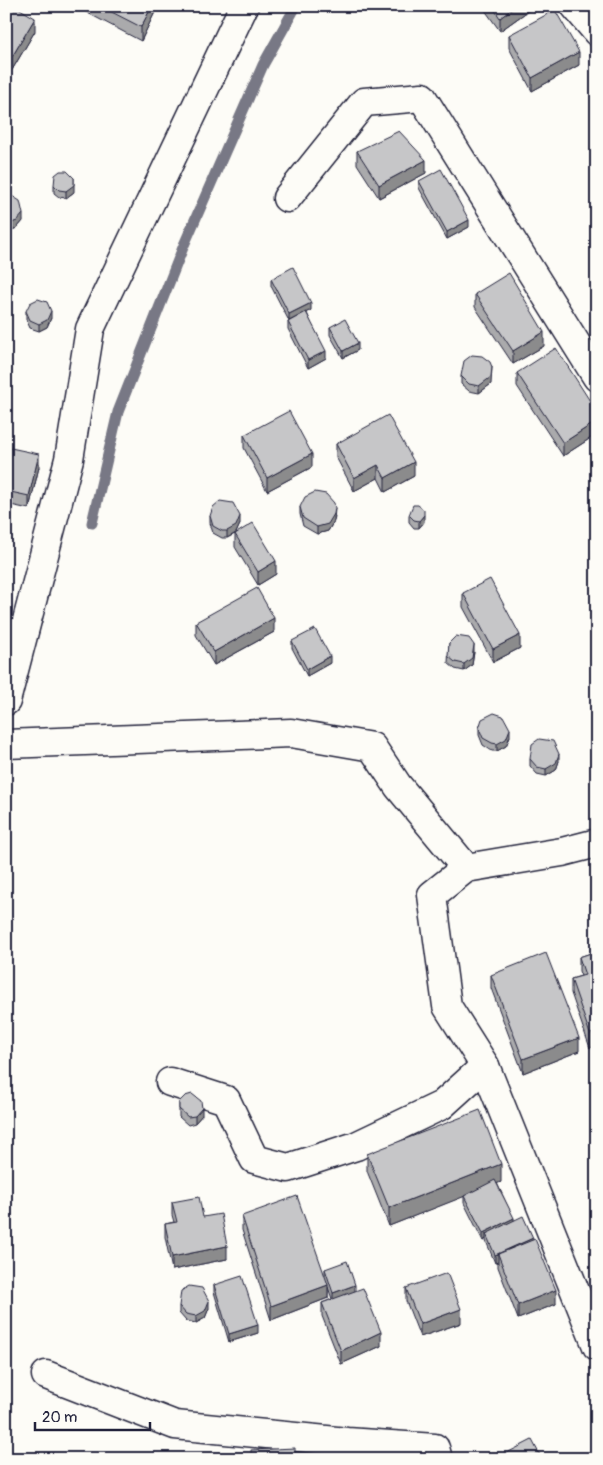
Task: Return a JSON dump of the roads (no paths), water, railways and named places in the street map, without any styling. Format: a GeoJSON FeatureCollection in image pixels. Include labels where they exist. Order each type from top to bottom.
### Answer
{"type":"FeatureCollection","features":[{"type":"Feature","properties":{"kind":"street"},"geometry":{"type":"LineString","coordinates":[[6,701],[70,459],[90,329],[244,6]]}},
{"type":"Feature","properties":{"kind":"street"},"geometry":{"type":"LineString","coordinates":[[575,6],[597,32]]}},
{"type":"Feature","properties":{"kind":"street"},"geometry":{"type":"LineString","coordinates":[[287,198],[364,102],[422,97],[597,377]]}},
{"type":"Feature","properties":{"kind":"street"},"geometry":{"type":"LineString","coordinates":[[6,744],[291,733],[372,747],[398,786],[466,868]]}},
{"type":"Feature","properties":{"kind":"street"},"geometry":{"type":"LineString","coordinates":[[597,843],[562,852],[466,868],[432,895],[447,1006],[485,1066],[597,1346]]}},
{"type":"Feature","properties":{"kind":"street"},"geometry":{"type":"LineString","coordinates":[[170,1082],[226,1100],[254,1159],[288,1168],[356,1146],[442,1105],[485,1066]]}},
{"type":"Feature","properties":{"kind":"street"},"geometry":{"type":"LineString","coordinates":[[46,1375],[175,1425],[347,1442],[435,1448],[438,1459]]}},
{"type":"Feature","properties":{"kind":"waterway"},"geometry":{"type":"LineString","coordinates":[[92,523],[118,412],[184,245],[263,65],[296,6]]}}]}
